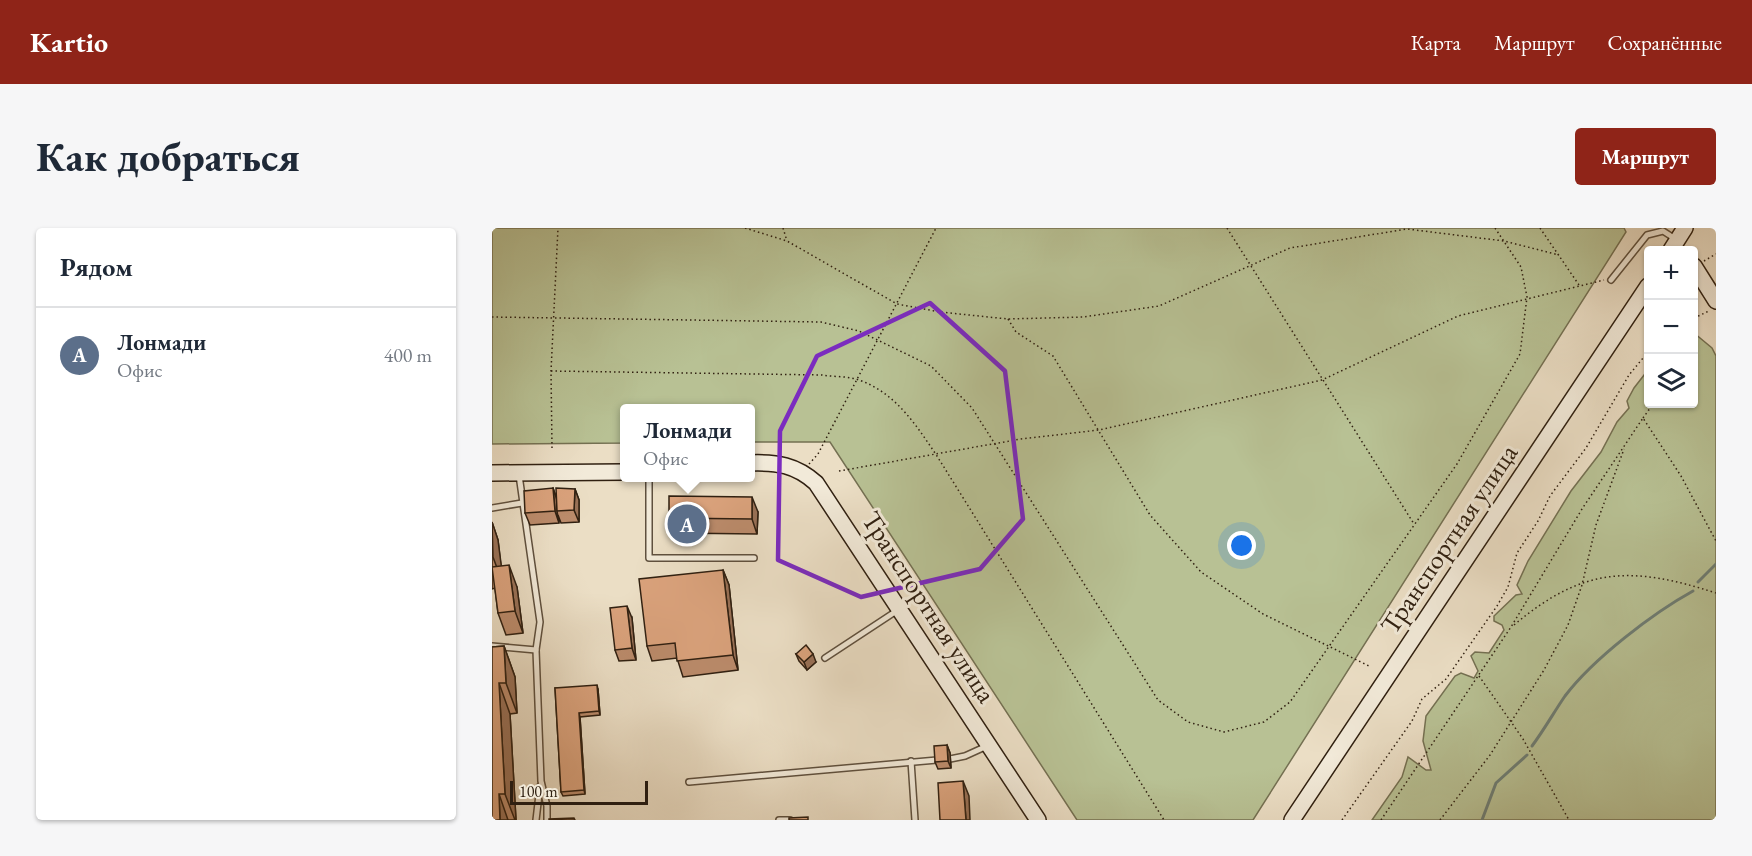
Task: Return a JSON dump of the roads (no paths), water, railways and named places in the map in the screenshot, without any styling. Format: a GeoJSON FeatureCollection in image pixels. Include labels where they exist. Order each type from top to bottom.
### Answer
{"type":"FeatureCollection","features":[{"type":"Feature","properties":{"kind":"street"},"geometry":{"type":"LineString","coordinates":[[1698,267],[1716,301]]}},
{"type":"Feature","properties":{"kind":"street","name":"Транспортная улица"},"geometry":{"type":"LineString","coordinates":[[1292,820],[1644,292]]}},
{"type":"Feature","properties":{"kind":"street","name":"Транспортная улица"},"geometry":{"type":"LineString","coordinates":[[755,464],[782,464],[802,471],[816,483],[832,504],[1038,820]]}},
{"type":"Feature","properties":{"kind":"street"},"geometry":{"type":"LineString","coordinates":[[492,473],[620,472]]}},
{"type":"Feature","properties":{"kind":"lane"},"geometry":{"type":"LineString","coordinates":[[1611,280],[1647,235],[1663,231],[1679,242]]}},
{"type":"Feature","properties":{"kind":"lane"},"geometry":{"type":"LineString","coordinates":[[519,473],[540,622],[536,650],[541,781],[536,820]]}},
{"type":"Feature","properties":{"kind":"lane"},"geometry":{"type":"LineString","coordinates":[[649,482],[649,558],[753,558]]}},
{"type":"Feature","properties":{"kind":"lane"},"geometry":{"type":"LineString","coordinates":[[492,508],[522,503]]}},
{"type":"Feature","properties":{"kind":"lane"},"geometry":{"type":"LineString","coordinates":[[825,658],[899,609]]}},
{"type":"Feature","properties":{"kind":"lane"},"geometry":{"type":"LineString","coordinates":[[492,647],[536,650]]}},
{"type":"Feature","properties":{"kind":"lane"},"geometry":{"type":"LineString","coordinates":[[950,759],[964,756],[988,745]]}},
{"type":"Feature","properties":{"kind":"lane"},"geometry":{"type":"LineString","coordinates":[[689,782],[937,760]]}},
{"type":"Feature","properties":{"kind":"lane"},"geometry":{"type":"LineString","coordinates":[[910,761],[915,820]]}},
{"type":"Feature","properties":{"kind":"lane"},"geometry":{"type":"LineString","coordinates":[[541,781],[547,806],[547,820]]}},
{"type":"Feature","properties":{"kind":"lane"},"geometry":{"type":"LineString","coordinates":[[779,820],[790,820]]}},
{"type":"Feature","properties":{"kind":"waterway"},"geometry":{"type":"LineString","coordinates":[[1698,582],[1716,564]]}},
{"type":"Feature","properties":{"kind":"waterway"},"geometry":{"type":"LineString","coordinates":[[1532,746],[1565,696],[1591,667],[1642,624],[1693,591]]}},
{"type":"Feature","properties":{"kind":"waterway"},"geometry":{"type":"LineString","coordinates":[[1482,820],[1496,783],[1527,755]]}},
{"type":"Feature","properties":{"kind":"place","name":"Лонмади"},"geometry":{"type":"Point","coordinates":[687,524]}}]}
